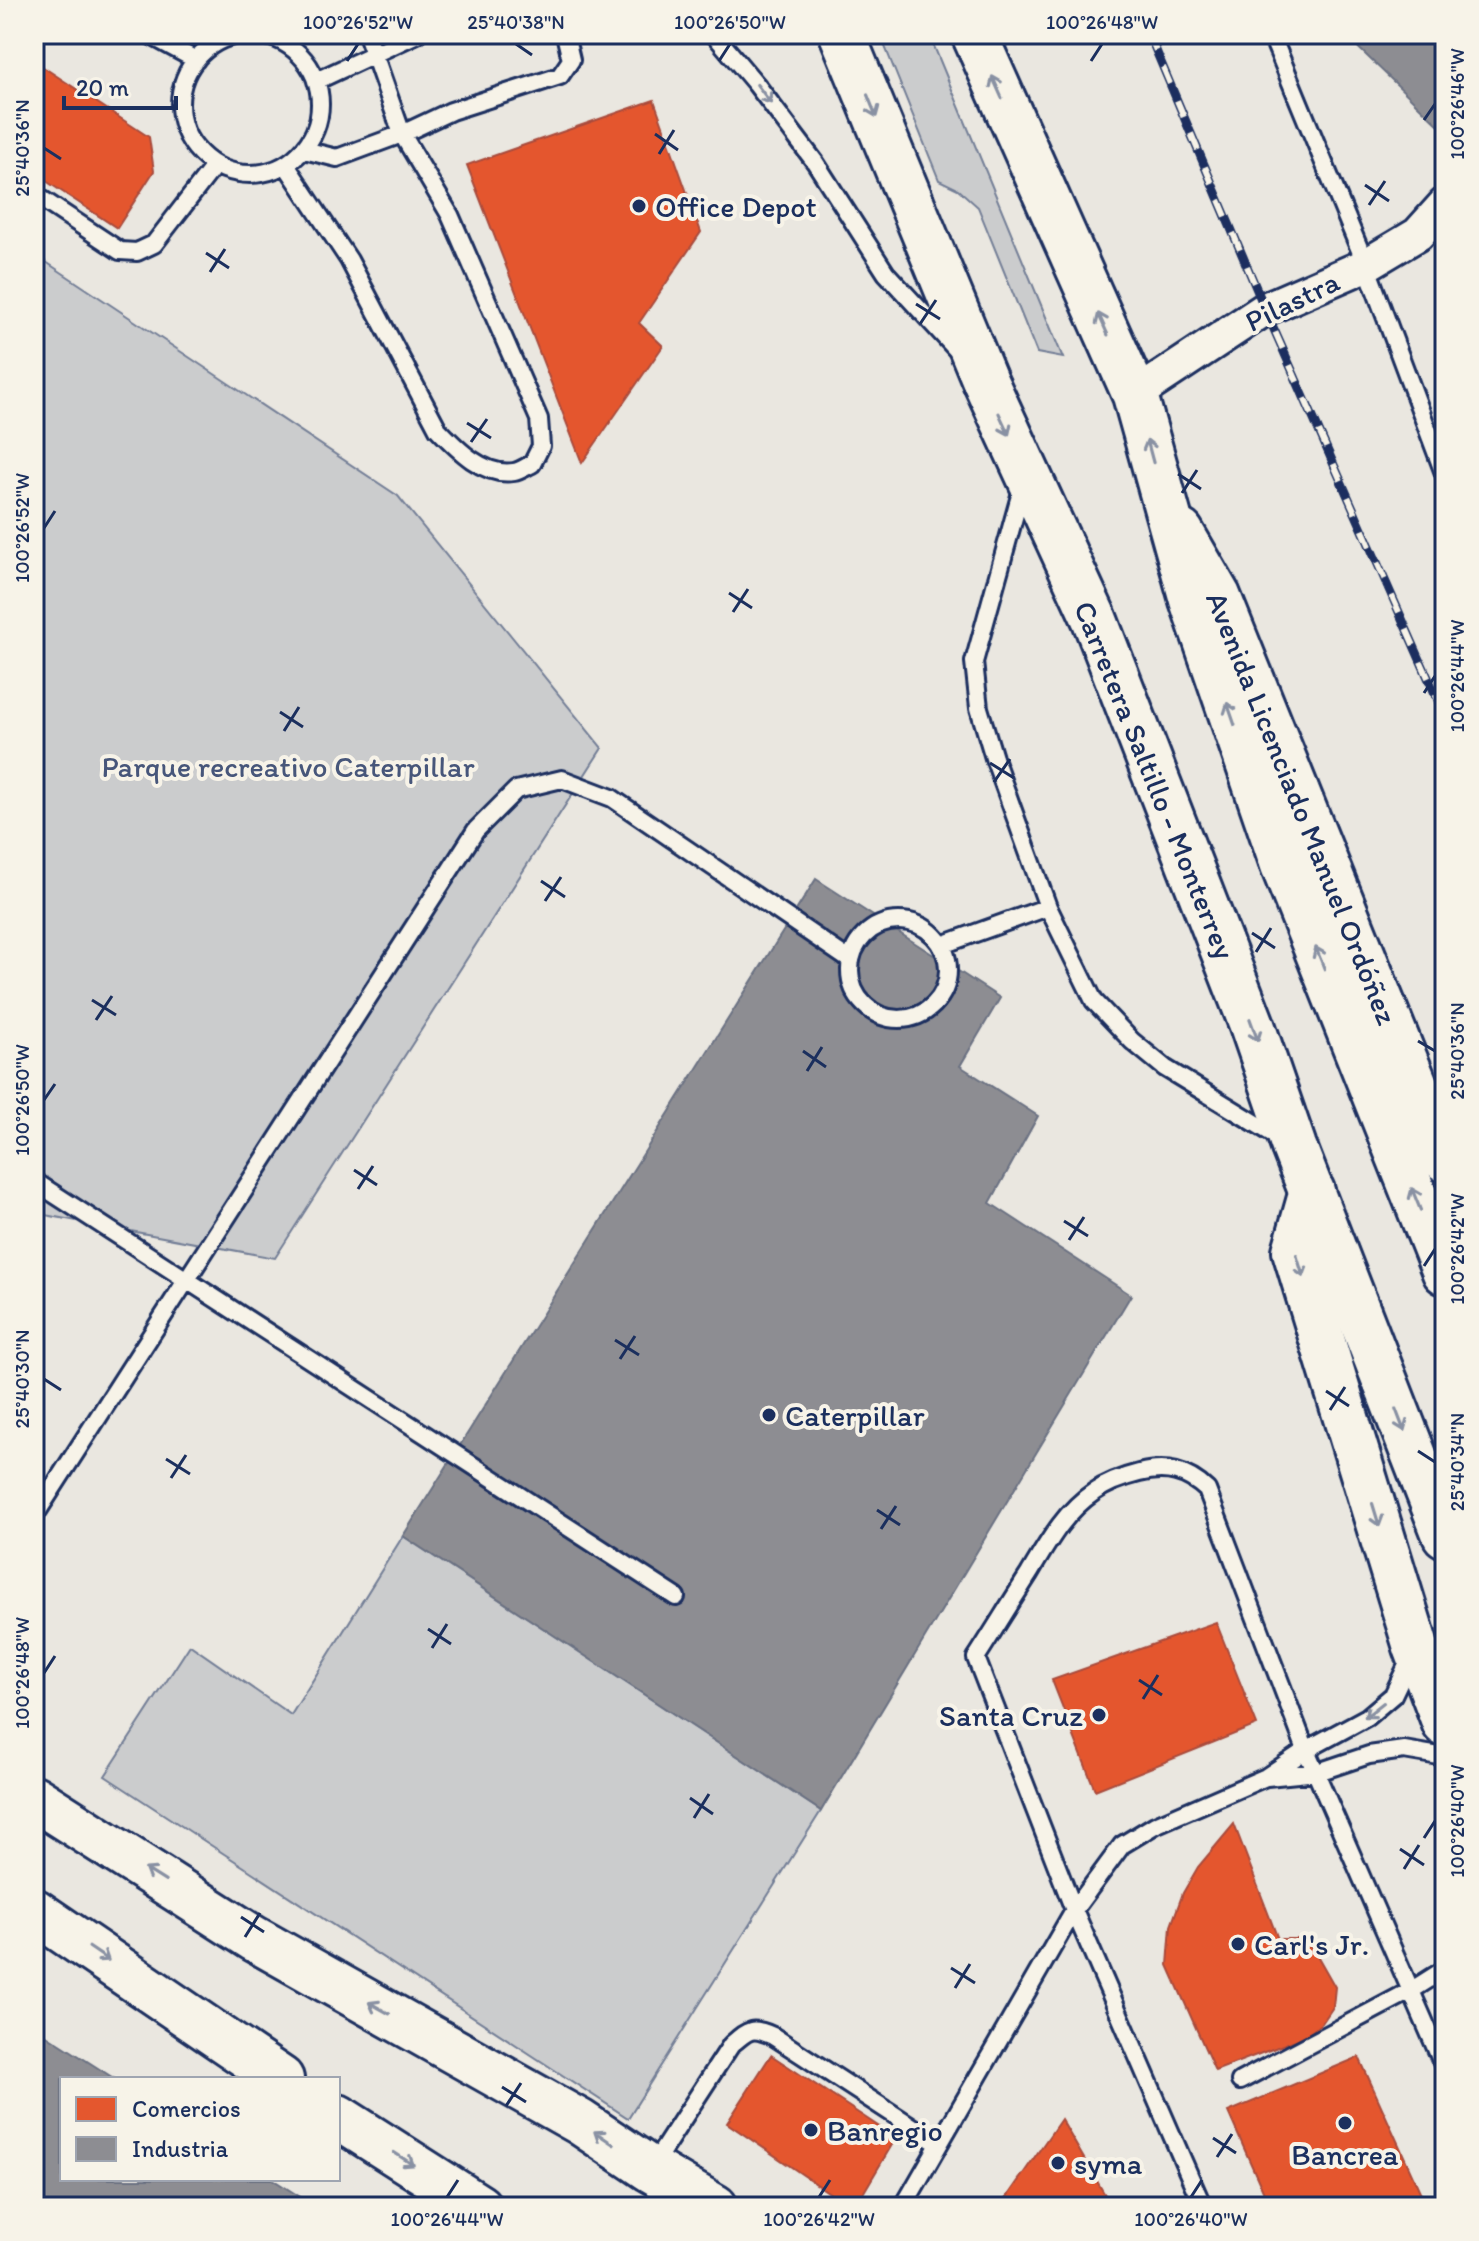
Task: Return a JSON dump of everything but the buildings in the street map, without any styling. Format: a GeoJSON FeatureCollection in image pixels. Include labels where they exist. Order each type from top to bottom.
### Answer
{"type":"FeatureCollection","features":[{"type":"Feature","properties":{"kind":"main road","name":"Carretera Saltillo - Monterrey"},"geometry":{"type":"LineString","coordinates":[[842,34],[985,381],[1094,618],[1445,1535]]}},
{"type":"Feature","properties":{"kind":"main road"},"geometry":{"type":"LineString","coordinates":[[974,34],[1135,395],[1192,600],[1283,865],[1445,1272]]}},
{"type":"Feature","properties":{"kind":"main road","name":"Avenida Licenciado Manuel Ordóñez"},"geometry":{"type":"LineString","coordinates":[[1166,506],[1218,596],[1445,1159]]}},
{"type":"Feature","properties":{"kind":"main road"},"geometry":{"type":"LineString","coordinates":[[1312,1191],[1295,1251],[1416,1647],[1445,1724]]}},
{"type":"Feature","properties":{"kind":"main road"},"geometry":{"type":"LineString","coordinates":[[34,1798],[253,1938],[580,2122],[650,2169],[715,2207]]}},
{"type":"Feature","properties":{"kind":"main road"},"geometry":{"type":"LineString","coordinates":[[34,1911],[278,2077]]}},
{"type":"Feature","properties":{"kind":"main road"},"geometry":{"type":"LineString","coordinates":[[340,2118],[479,2207]]}},
{"type":"Feature","properties":{"kind":"street","name":"Pilastra"},"geometry":{"type":"LineString","coordinates":[[1135,395],[1265,309],[1366,265],[1418,234],[1445,204]]}},
{"type":"Feature","properties":{"kind":"lane"},"geometry":{"type":"LineString","coordinates":[[148,34],[196,60]]}},
{"type":"Feature","properties":{"kind":"lane"},"geometry":{"type":"LineString","coordinates":[[286,165],[349,260],[438,429],[456,448],[492,470],[514,472],[532,464],[541,446],[539,419],[450,215],[402,134],[367,34]]}},
{"type":"Feature","properties":{"kind":"lane"},"geometry":{"type":"LineString","coordinates":[[316,81],[417,34]]}},
{"type":"Feature","properties":{"kind":"lane"},"geometry":{"type":"LineString","coordinates":[[304,150],[337,158],[402,134],[451,111],[560,76],[571,60],[565,34]]}},
{"type":"Feature","properties":{"kind":"lane"},"geometry":{"type":"LineString","coordinates":[[714,34],[815,162],[886,273],[985,381]]}},
{"type":"Feature","properties":{"kind":"lane"},"geometry":{"type":"LineString","coordinates":[[1271,34],[1366,265],[1445,476]]}},
{"type":"Feature","properties":{"kind":"lane"},"geometry":{"type":"LineString","coordinates":[[252,35],[273,38],[291,48],[306,63],[316,81],[320,105],[316,129],[304,150],[286,165],[262,174],[238,174],[215,165],[196,149],[185,128],[180,105],[184,81],[196,60],[212,46],[231,37],[252,35]]}},
{"type":"Feature","properties":{"kind":"lane"},"geometry":{"type":"LineString","coordinates":[[34,194],[120,251],[137,252],[154,244],[215,165]]}},
{"type":"Feature","properties":{"kind":"lane"},"geometry":{"type":"LineString","coordinates":[[1027,472],[974,662],[979,708],[994,758],[1048,907],[1094,1001],[1132,1041],[1165,1068],[1294,1147]]}},
{"type":"Feature","properties":{"kind":"lane"},"geometry":{"type":"LineString","coordinates":[[34,1517],[476,830],[516,790],[562,779],[612,798],[851,961]]}},
{"type":"Feature","properties":{"kind":"lane"},"geometry":{"type":"LineString","coordinates":[[942,945],[1048,907]]}},
{"type":"Feature","properties":{"kind":"lane"},"geometry":{"type":"LineString","coordinates":[[899,920],[916,923],[931,932],[942,945],[948,961],[948,978],[942,994],[931,1007],[908,1017],[883,1016],[868,1007],[857,994],[851,978],[851,961],[856,945],[868,932],[882,923],[899,920]]}},
{"type":"Feature","properties":{"kind":"lane"},"geometry":{"type":"LineString","coordinates":[[34,1181],[676,1597]]}},
{"type":"Feature","properties":{"kind":"lane"},"geometry":{"type":"LineString","coordinates":[[1203,2207],[1074,1910],[976,1658],[1054,1534],[1072,1510],[1094,1491],[1116,1479],[1158,1468],[1177,1471],[1195,1479],[1207,1490],[1306,1750],[1445,2069]]}},
{"type":"Feature","properties":{"kind":"lane"},"geometry":{"type":"LineString","coordinates":[[903,2207],[1074,1910],[1122,1845],[1155,1825],[1266,1777],[1306,1750],[1367,1717],[1393,1695],[1416,1647]]}},
{"type":"Feature","properties":{"kind":"lane"},"geometry":{"type":"LineString","coordinates":[[1266,1777],[1318,1772],[1369,1755],[1404,1750],[1445,1757]]}},
{"type":"Feature","properties":{"kind":"lane"},"geometry":{"type":"LineString","coordinates":[[1240,2081],[1412,1990],[1445,1969]]}},
{"type":"Feature","properties":{"kind":"lane"},"geometry":{"type":"LineString","coordinates":[[650,2169],[731,2045],[746,2031],[759,2030],[773,2036],[939,2144]]}},
{"type":"Feature","properties":{"kind":"green space"},"geometry":{"type":"Polygon","coordinates":[[[880,34],[929,34],[1063,358],[1037,353],[978,207],[958,189],[939,180],[880,34]]]}},
{"type":"Feature","properties":{"kind":"green space","name":"Parque recreativo Caterpillar"},"geometry":{"type":"Polygon","coordinates":[[[34,254],[398,496],[602,748],[275,1258],[34,1213],[34,254]]]}},
{"type":"Feature","properties":{"kind":"green space"},"geometry":{"type":"Polygon","coordinates":[[[403,1536],[821,1811],[628,2118],[105,1776],[190,1645],[291,1715],[403,1536]]]}},
{"type":"Feature","properties":{"kind":"railway"},"geometry":{"type":"LineString","coordinates":[[1149,34],[1265,309],[1445,716]]}},
{"type":"Feature","properties":{"kind":"place","name":"Office Depot"},"geometry":{"type":"Point","coordinates":[639,206]}},
{"type":"Feature","properties":{"kind":"place","name":"Caterpillar"},"geometry":{"type":"Point","coordinates":[769,1415]}},
{"type":"Feature","properties":{"kind":"place","name":"Santa Cruz"},"geometry":{"type":"Point","coordinates":[1099,1715]}},
{"type":"Feature","properties":{"kind":"place","name":"Carl's Jr."},"geometry":{"type":"Point","coordinates":[1238,1944]}},
{"type":"Feature","properties":{"kind":"place","name":"Bancrea"},"geometry":{"type":"Point","coordinates":[1345,2123]}},
{"type":"Feature","properties":{"kind":"place","name":"Banregio"},"geometry":{"type":"Point","coordinates":[811,2130]}},
{"type":"Feature","properties":{"kind":"place","name":"syma"},"geometry":{"type":"Point","coordinates":[1058,2163]}}]}
